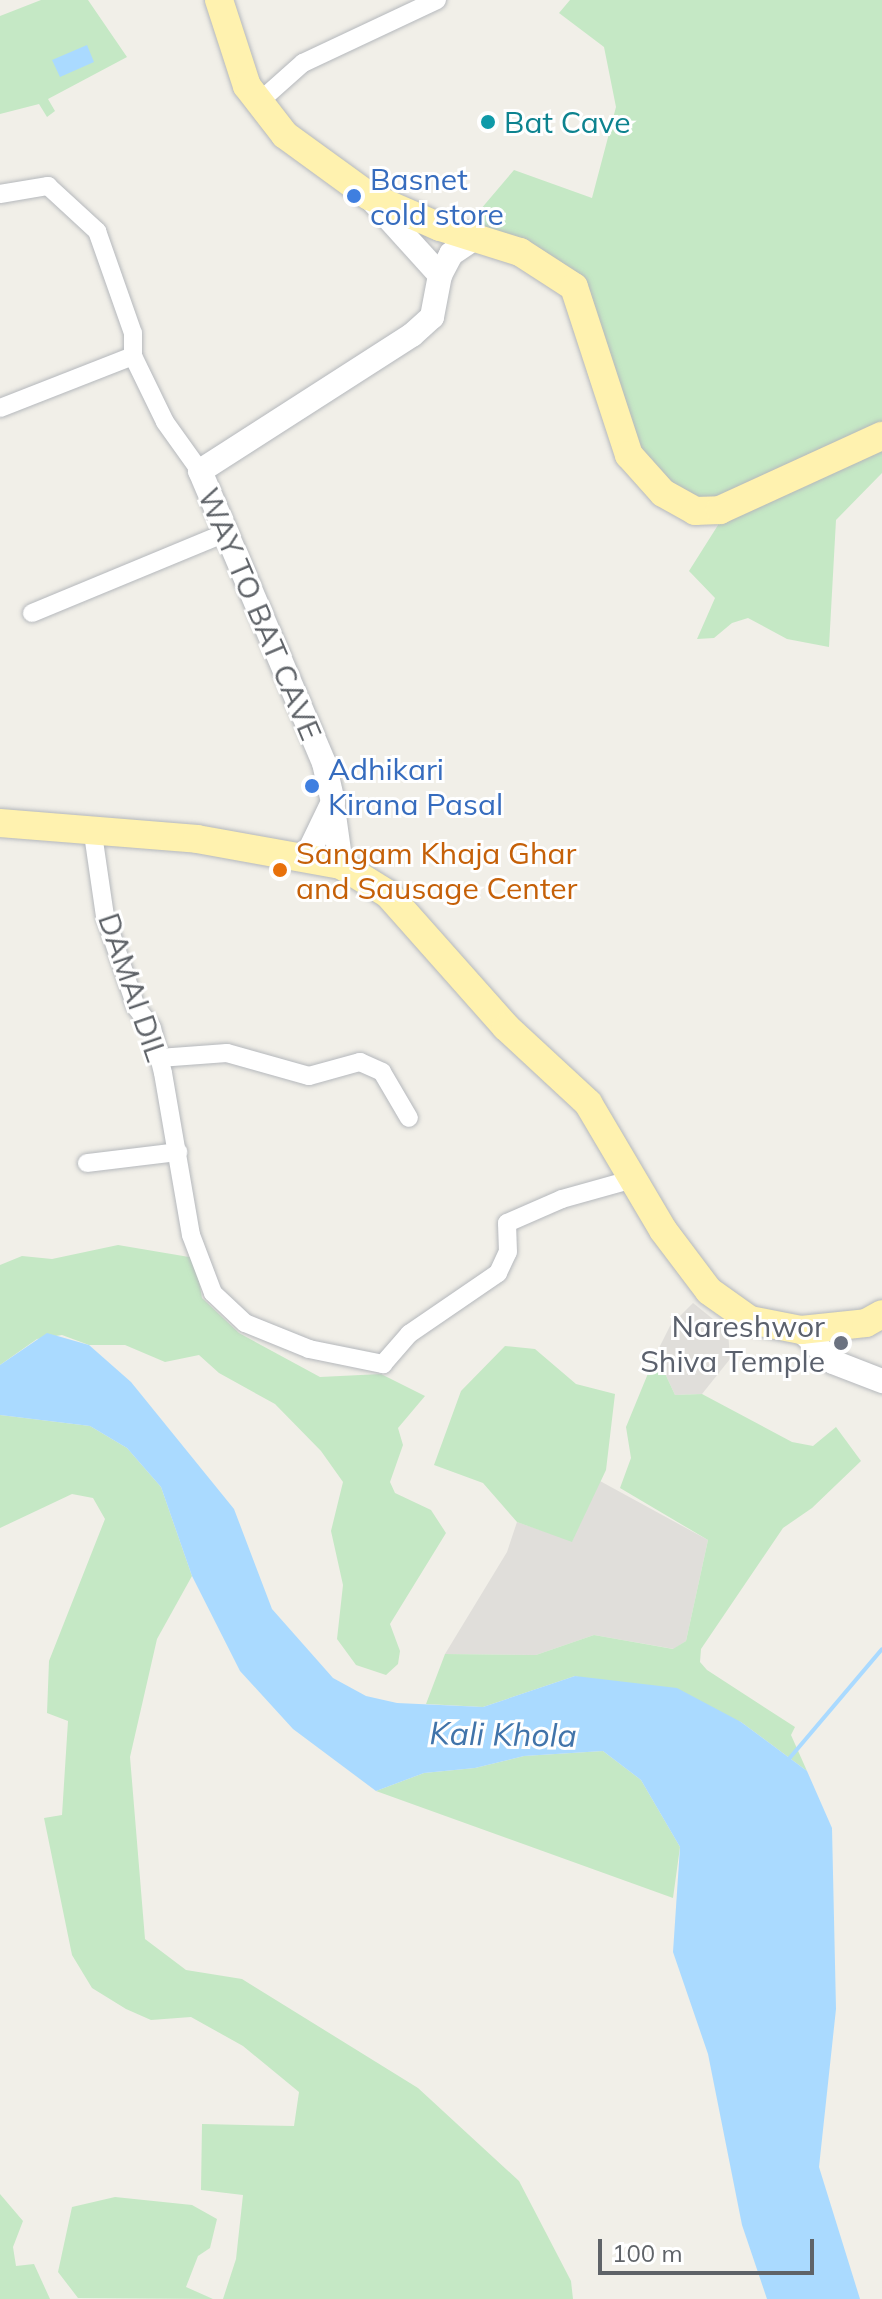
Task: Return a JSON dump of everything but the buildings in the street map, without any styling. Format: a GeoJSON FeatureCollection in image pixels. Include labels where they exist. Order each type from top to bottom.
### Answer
{"type":"FeatureCollection","features":[{"type":"Feature","properties":{"kind":"main road"},"geometry":{"type":"LineString","coordinates":[[219,0],[247,86],[285,135],[369,196],[440,275],[451,254],[475,238]]}},
{"type":"Feature","properties":{"kind":"main road"},"geometry":{"type":"LineString","coordinates":[[369,196],[475,238],[520,252],[574,287],[629,455],[663,493],[687,507],[707,513],[720,510],[882,436]]}},
{"type":"Feature","properties":{"kind":"main road","name":"WAY TO BAT CAVE"},"geometry":{"type":"LineString","coordinates":[[341,865],[333,802],[324,763],[223,534],[200,471],[426,325],[437,308],[440,275]]}},
{"type":"Feature","properties":{"kind":"main road"},"geometry":{"type":"LineString","coordinates":[[306,858],[333,802]]}},
{"type":"Feature","properties":{"kind":"main road"},"geometry":{"type":"LineString","coordinates":[[0,823],[93,834],[197,839],[341,865],[388,894],[506,1027],[588,1103],[633,1179],[709,1291],[750,1320],[801,1330],[866,1323],[882,1314]]}},
{"type":"Feature","properties":{"kind":"main road"},"geometry":{"type":"LineString","coordinates":[[801,1330],[833,1362],[882,1381]]}},
{"type":"Feature","properties":{"kind":"street"},"geometry":{"type":"LineString","coordinates":[[259,102],[303,63],[437,0]]}},
{"type":"Feature","properties":{"kind":"street"},"geometry":{"type":"LineString","coordinates":[[0,194],[48,186],[97,231],[133,333],[133,356],[165,422],[200,471]]}},
{"type":"Feature","properties":{"kind":"street"},"geometry":{"type":"LineString","coordinates":[[0,408],[133,356]]}},
{"type":"Feature","properties":{"kind":"street"},"geometry":{"type":"LineString","coordinates":[[32,613],[223,534]]}},
{"type":"Feature","properties":{"kind":"street","name":"DAMAI DIL"},"geometry":{"type":"LineString","coordinates":[[93,834],[105,916],[159,1058],[191,1235],[213,1293],[245,1323],[309,1349],[376,1365],[387,1362],[409,1334],[498,1273],[508,1252],[507,1223],[562,1199],[633,1179]]}},
{"type":"Feature","properties":{"kind":"street"},"geometry":{"type":"LineString","coordinates":[[159,1058],[227,1053],[309,1076],[360,1062],[382,1072],[406,1105],[409,1118]]}},
{"type":"Feature","properties":{"kind":"street"},"geometry":{"type":"LineString","coordinates":[[87,1163],[178,1152]]}},
{"type":"Feature","properties":{"kind":"shaded area"},"geometry":{"type":"Polygon","coordinates":[[[693,1303],[728,1331],[730,1359],[702,1394],[675,1395],[656,1354],[670,1326],[693,1303]]]}},
{"type":"Feature","properties":{"kind":"shaded area"},"geometry":{"type":"Polygon","coordinates":[[[600,1481],[708,1540],[686,1641],[674,1649],[594,1635],[536,1655],[445,1654],[507,1552],[517,1522],[572,1541],[600,1481]]]}},
{"type":"Feature","properties":{"kind":"green space"},"geometry":{"type":"Polygon","coordinates":[[[41,0],[88,0],[127,57],[48,99],[55,111],[47,117],[39,104],[0,114],[0,16],[41,0]]]}},
{"type":"Feature","properties":{"kind":"green space"},"geometry":{"type":"Polygon","coordinates":[[[570,0],[882,0],[882,473],[836,520],[829,647],[787,639],[748,618],[732,623],[714,638],[697,639],[715,598],[689,571],[725,514],[673,487],[636,448],[585,279],[520,240],[463,230],[514,170],[592,198],[616,107],[604,47],[559,13],[570,0]]]}},
{"type":"Feature","properties":{"kind":"green space"},"geometry":{"type":"Polygon","coordinates":[[[118,1245],[195,1258],[202,1298],[239,1333],[320,1377],[381,1374],[425,1396],[398,1428],[403,1445],[390,1482],[395,1493],[431,1510],[446,1533],[390,1624],[400,1651],[398,1664],[386,1675],[356,1665],[337,1639],[343,1585],[331,1531],[343,1482],[321,1451],[275,1404],[219,1373],[199,1355],[165,1362],[125,1345],[89,1345],[62,1335],[37,1339],[0,1365],[0,1265],[22,1256],[52,1259],[118,1245]]]}},
{"type":"Feature","properties":{"kind":"green space"},"geometry":{"type":"Polygon","coordinates":[[[505,1346],[535,1349],[576,1384],[615,1394],[606,1470],[572,1542],[517,1522],[483,1483],[434,1465],[461,1391],[505,1346]]]}},
{"type":"Feature","properties":{"kind":"green space"},"geometry":{"type":"Polygon","coordinates":[[[656,1354],[675,1395],[702,1394],[792,1442],[813,1446],[836,1427],[861,1461],[812,1508],[783,1528],[701,1649],[700,1662],[707,1670],[795,1727],[791,1735],[807,1771],[741,1722],[575,1676],[483,1707],[426,1704],[445,1654],[536,1655],[594,1635],[673,1649],[686,1641],[708,1540],[620,1488],[631,1458],[626,1427],[656,1354]]]}},
{"type":"Feature","properties":{"kind":"green space"},"geometry":{"type":"Polygon","coordinates":[[[0,1415],[90,1426],[127,1448],[161,1487],[192,1576],[157,1639],[130,1757],[145,1939],[186,1970],[242,1979],[418,2088],[519,2181],[571,2281],[573,2299],[223,2299],[236,2259],[243,2195],[201,2190],[202,2124],[294,2126],[299,2092],[243,2046],[191,2017],[151,2020],[126,2009],[92,1988],[72,1955],[44,1818],[62,1815],[68,1721],[47,1713],[49,1661],[105,1519],[93,1498],[72,1494],[0,1528],[0,1415]]]}},
{"type":"Feature","properties":{"kind":"green space"},"geometry":{"type":"Polygon","coordinates":[[[603,1751],[641,1780],[680,1847],[673,1898],[376,1791],[424,1773],[475,1768],[524,1756],[603,1751]]]}},
{"type":"Feature","properties":{"kind":"green space"},"geometry":{"type":"Polygon","coordinates":[[[0,2194],[23,2221],[13,2247],[16,2266],[34,2264],[50,2299],[0,2299],[0,2194]]]}},
{"type":"Feature","properties":{"kind":"green space"},"geometry":{"type":"Polygon","coordinates":[[[115,2197],[192,2205],[217,2219],[210,2248],[198,2256],[186,2287],[213,2299],[78,2298],[58,2272],[72,2207],[115,2197]]]}},
{"type":"Feature","properties":{"kind":"water"},"geometry":{"type":"Polygon","coordinates":[[[87,45],[94,62],[60,77],[52,60],[87,45]]]}},
{"type":"Feature","properties":{"kind":"water","name":"Kali Khola"},"geometry":{"type":"Polygon","coordinates":[[[47,1333],[89,1345],[131,1382],[234,1509],[272,1609],[333,1678],[366,1696],[397,1703],[483,1707],[575,1676],[677,1688],[741,1722],[807,1771],[832,1828],[836,2009],[819,2167],[860,2299],[767,2299],[742,2225],[708,2054],[673,1952],[680,1847],[641,1780],[603,1751],[524,1756],[475,1768],[424,1773],[376,1791],[293,1729],[240,1671],[192,1576],[161,1487],[127,1448],[90,1426],[0,1415],[0,1365],[47,1333]]]}},
{"type":"Feature","properties":{"kind":"waterway"},"geometry":{"type":"LineString","coordinates":[[788,1760],[882,1649]]}},
{"type":"Feature","properties":{"kind":"place","name":"Bat Cave"},"geometry":{"type":"Point","coordinates":[488,122]}},
{"type":"Feature","properties":{"kind":"place","name":"Basnet cold store"},"geometry":{"type":"Point","coordinates":[354,196]}},
{"type":"Feature","properties":{"kind":"place","name":"Adhikari Kirana Pasal"},"geometry":{"type":"Point","coordinates":[312,786]}},
{"type":"Feature","properties":{"kind":"place","name":"Sangam Khaja Ghar and Sausage Center"},"geometry":{"type":"Point","coordinates":[280,870]}},
{"type":"Feature","properties":{"kind":"place","name":"Nareshwor Shiva Temple"},"geometry":{"type":"Point","coordinates":[841,1343]}}]}
